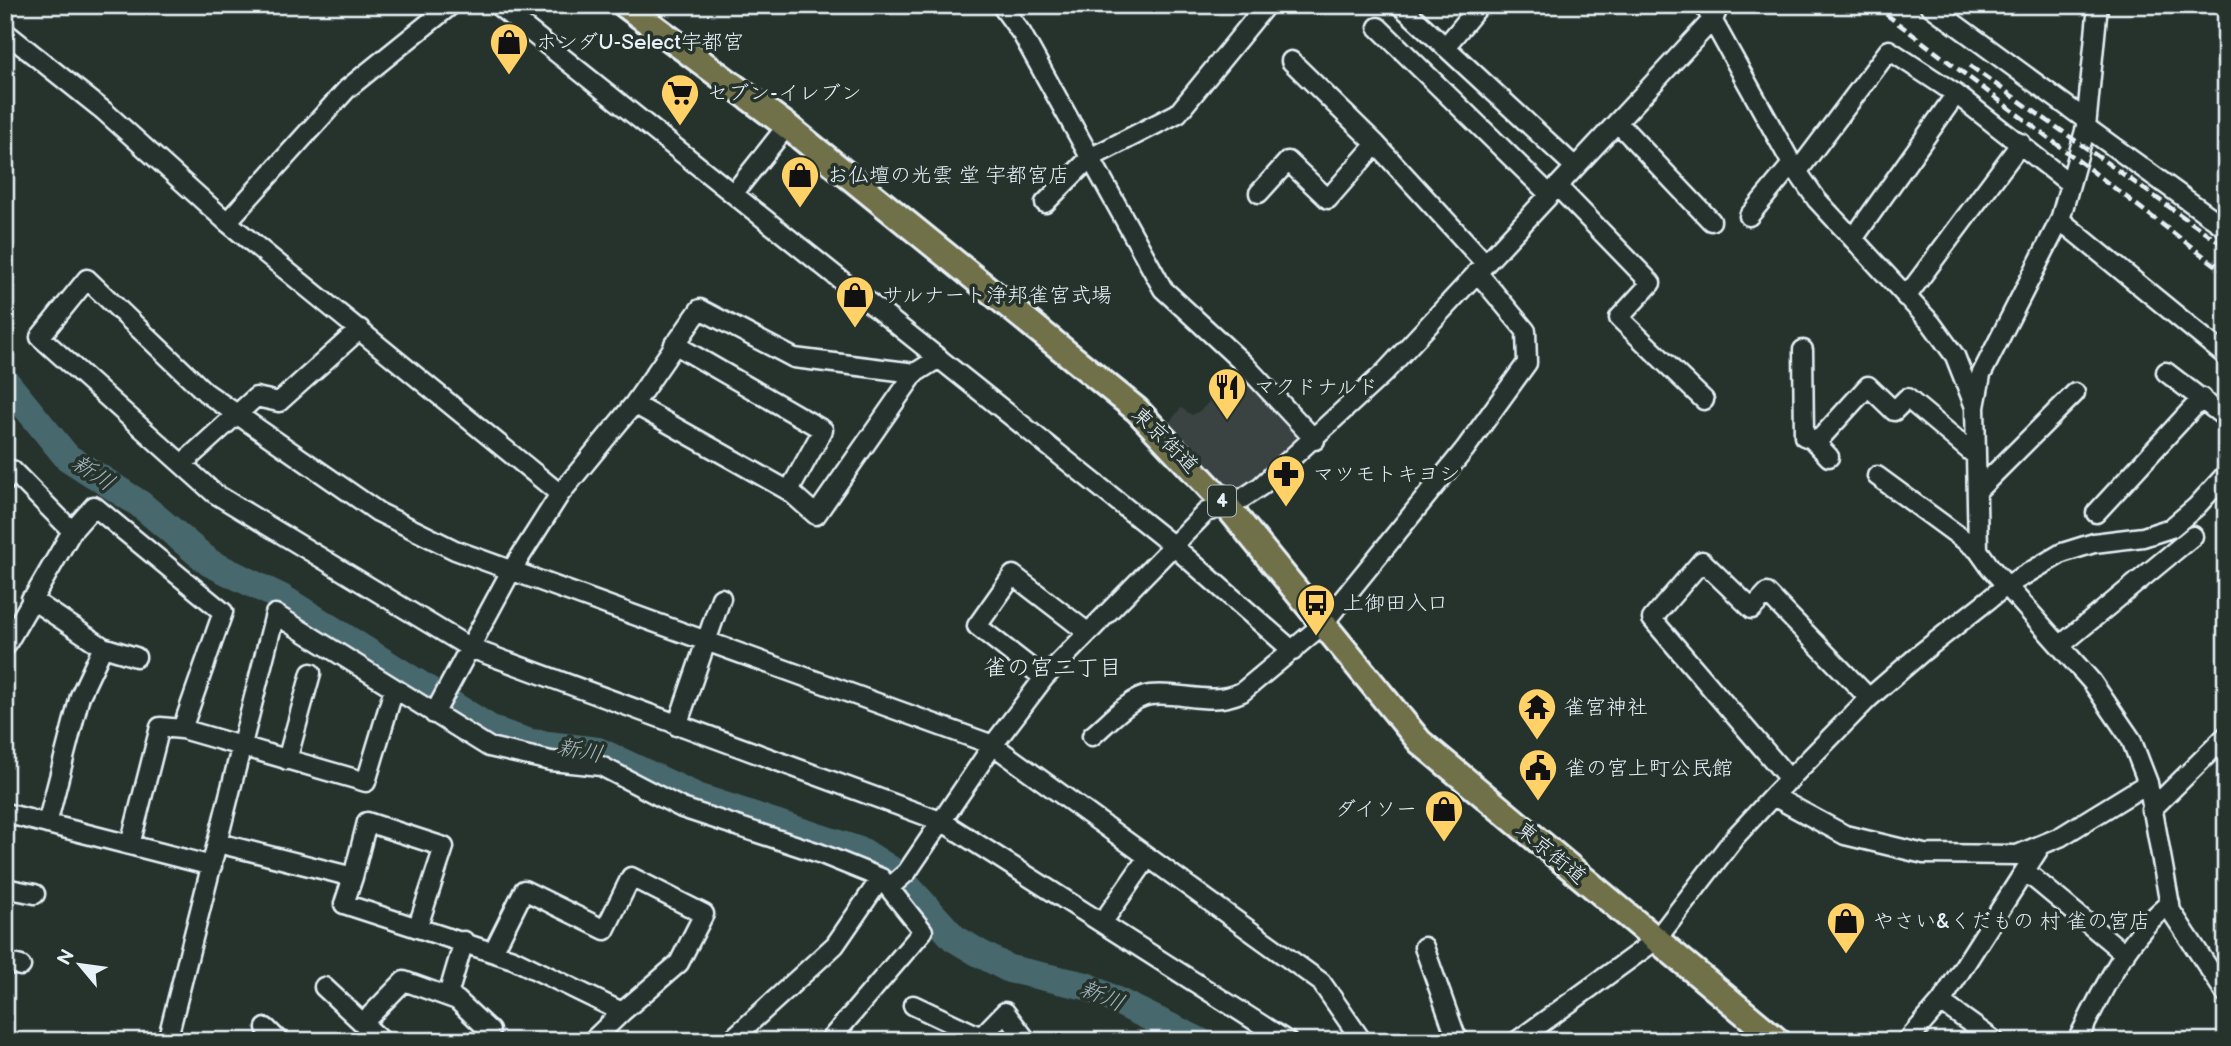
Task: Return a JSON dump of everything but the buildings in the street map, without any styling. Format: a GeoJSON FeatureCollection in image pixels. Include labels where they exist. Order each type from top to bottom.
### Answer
{"type":"FeatureCollection","features":[{"type":"Feature","properties":{"kind":"highway","name":"東京街道"},"geometry":{"type":"LineString","coordinates":[[625,5],[787,126],[1137,410],[1226,505],[1322,625],[1428,749],[1778,1041]]}},
{"type":"Feature","properties":{"kind":"street"},"geometry":{"type":"LineString","coordinates":[[226,222],[347,89],[451,5]]}},
{"type":"Feature","properties":{"kind":"street"},"geometry":{"type":"LineString","coordinates":[[497,5],[1171,544],[1293,651]]}},
{"type":"Feature","properties":{"kind":"street"},"geometry":{"type":"LineString","coordinates":[[1001,5],[1022,34],[1163,289],[1244,364],[1315,440]]}},
{"type":"Feature","properties":{"kind":"street"},"geometry":{"type":"LineString","coordinates":[[1045,203],[1090,158],[1178,113],[1266,5]]}},
{"type":"Feature","properties":{"kind":"street"},"geometry":{"type":"LineString","coordinates":[[1400,5],[1576,167]]}},
{"type":"Feature","properties":{"kind":"street"},"geometry":{"type":"LineString","coordinates":[[1445,47],[1480,5]]}},
{"type":"Feature","properties":{"kind":"street"},"geometry":{"type":"LineString","coordinates":[[1929,5],[2226,229]]}},
{"type":"Feature","properties":{"kind":"street"},"geometry":{"type":"LineString","coordinates":[[1978,550],[1975,407],[1981,374],[2060,220],[2086,123],[2098,5]]}},
{"type":"Feature","properties":{"kind":"street"},"geometry":{"type":"LineString","coordinates":[[730,1041],[835,944],[893,880],[943,822],[993,746],[1044,678],[1087,632],[1171,544],[1206,512],[1226,505],[1261,486],[1315,440],[1384,373],[1617,122],[1712,9],[1795,167],[1817,200],[1931,323],[1955,356],[1975,407]]}},
{"type":"Feature","properties":{"kind":"street"},"geometry":{"type":"LineString","coordinates":[[1378,27],[1651,283],[1619,317],[1704,400]]}},
{"type":"Feature","properties":{"kind":"street"},"geometry":{"type":"LineString","coordinates":[[5,32],[104,111],[226,222],[561,494]]}},
{"type":"Feature","properties":{"kind":"street"},"geometry":{"type":"LineString","coordinates":[[1749,216],[1795,167],[1889,50],[1956,94],[2068,183]]}},
{"type":"Feature","properties":{"kind":"street"},"geometry":{"type":"LineString","coordinates":[[1092,736],[1134,702],[1149,695],[1206,700],[1228,698],[1242,692],[1293,651],[1322,625],[1465,449],[1527,363],[1526,331],[1481,267],[1376,144],[1291,61]]}},
{"type":"Feature","properties":{"kind":"street"},"geometry":{"type":"LineString","coordinates":[[1853,239],[1956,94]]}},
{"type":"Feature","properties":{"kind":"street"},"geometry":{"type":"LineString","coordinates":[[1617,122],[1711,221]]}},
{"type":"Feature","properties":{"kind":"street"},"geometry":{"type":"LineString","coordinates":[[733,194],[787,126]]}},
{"type":"Feature","properties":{"kind":"street"},"geometry":{"type":"LineString","coordinates":[[1906,297],[2021,143]]}},
{"type":"Feature","properties":{"kind":"street"},"geometry":{"type":"LineString","coordinates":[[1259,193],[1288,161],[1328,199],[1376,144]]}},
{"type":"Feature","properties":{"kind":"street"},"geometry":{"type":"LineString","coordinates":[[2060,220],[2226,356]]}},
{"type":"Feature","properties":{"kind":"street"},"geometry":{"type":"LineString","coordinates":[[1287,1041],[943,822],[471,648],[214,493],[40,337],[87,279],[205,391],[378,513],[455,550],[706,639],[993,746],[1321,982],[1362,1041]]}},
{"type":"Feature","properties":{"kind":"street"},"geometry":{"type":"LineString","coordinates":[[439,705],[511,571],[561,494],[634,404],[700,309],[794,358],[915,373]]}},
{"type":"Feature","properties":{"kind":"street"},"geometry":{"type":"LineString","coordinates":[[181,464],[257,397],[279,402],[360,329]]}},
{"type":"Feature","properties":{"kind":"street"},"geometry":{"type":"LineString","coordinates":[[674,344],[823,430],[789,491]]}},
{"type":"Feature","properties":{"kind":"street"},"geometry":{"type":"LineString","coordinates":[[1803,350],[1804,436],[1816,443],[1829,457]]}},
{"type":"Feature","properties":{"kind":"street"},"geometry":{"type":"LineString","coordinates":[[634,404],[789,491],[816,515],[915,373],[939,358]]}},
{"type":"Feature","properties":{"kind":"street"},"geometry":{"type":"LineString","coordinates":[[2166,372],[2226,418]]}},
{"type":"Feature","properties":{"kind":"street"},"geometry":{"type":"LineString","coordinates":[[1816,443],[1868,386],[1894,411],[1907,398],[1976,456]]}},
{"type":"Feature","properties":{"kind":"street"},"geometry":{"type":"LineString","coordinates":[[1977,491],[2075,393]]}},
{"type":"Feature","properties":{"kind":"street"},"geometry":{"type":"LineString","coordinates":[[2096,513],[2202,398]]}},
{"type":"Feature","properties":{"kind":"street"},"geometry":{"type":"LineString","coordinates":[[5,482],[12,470],[72,531]]}},
{"type":"Feature","properties":{"kind":"street"},"geometry":{"type":"LineString","coordinates":[[1517,1041],[1656,940],[1735,837],[1869,698],[2006,586],[2062,553],[2094,543],[2143,537],[2171,528],[2196,507],[2226,474]]}},
{"type":"Feature","properties":{"kind":"street"},"geometry":{"type":"LineString","coordinates":[[1877,476],[1978,550],[2006,586],[2092,682],[2131,739],[2148,783],[2171,911],[2226,993]]}},
{"type":"Feature","properties":{"kind":"street"},"geometry":{"type":"LineString","coordinates":[[5,647],[72,531],[94,506],[223,612],[182,729]]}},
{"type":"Feature","properties":{"kind":"street"},"geometry":{"type":"LineString","coordinates":[[2061,645],[2193,536]]}},
{"type":"Feature","properties":{"kind":"street"},"geometry":{"type":"LineString","coordinates":[[1790,780],[1652,619],[1702,561],[1752,608],[1767,593],[1869,698]]}},
{"type":"Feature","properties":{"kind":"street"},"geometry":{"type":"LineString","coordinates":[[1044,678],[977,626],[1013,575],[1087,632]]}},
{"type":"Feature","properties":{"kind":"street"},"geometry":{"type":"LineString","coordinates":[[677,726],[721,598]]}},
{"type":"Feature","properties":{"kind":"street"},"geometry":{"type":"LineString","coordinates":[[31,599],[103,647],[136,657]]}},
{"type":"Feature","properties":{"kind":"street"},"geometry":{"type":"LineString","coordinates":[[167,1041],[275,614],[394,689],[439,705],[489,747],[551,761],[601,766],[682,808],[806,848],[893,880],[923,931],[829,1041]]}},
{"type":"Feature","properties":{"kind":"street"},"geometry":{"type":"LineString","coordinates":[[47,824],[80,696],[103,647]]}},
{"type":"Feature","properties":{"kind":"street"},"geometry":{"type":"LineString","coordinates":[[287,760],[311,673]]}},
{"type":"Feature","properties":{"kind":"street"},"geometry":{"type":"LineString","coordinates":[[130,845],[160,727],[182,729],[366,782],[394,689]]}},
{"type":"Feature","properties":{"kind":"street"},"geometry":{"type":"LineString","coordinates":[[2151,810],[2226,736]]}},
{"type":"Feature","properties":{"kind":"street"},"geometry":{"type":"LineString","coordinates":[[1773,796],[1845,835],[1924,854],[2017,855],[2040,847],[2148,783]]}},
{"type":"Feature","properties":{"kind":"street"},"geometry":{"type":"LineString","coordinates":[[5,813],[212,866]]}},
{"type":"Feature","properties":{"kind":"street"},"geometry":{"type":"LineString","coordinates":[[418,926],[444,847],[367,822],[344,904],[493,952],[622,1012]]}},
{"type":"Feature","properties":{"kind":"street"},"geometry":{"type":"LineString","coordinates":[[218,843],[353,877]]}},
{"type":"Feature","properties":{"kind":"street"},"geometry":{"type":"LineString","coordinates":[[1907,1041],[1941,1002],[2040,847]]}},
{"type":"Feature","properties":{"kind":"street"},"geometry":{"type":"LineString","coordinates":[[1102,923],[1148,858]]}},
{"type":"Feature","properties":{"kind":"street"},"geometry":{"type":"LineString","coordinates":[[2025,871],[2125,954]]}},
{"type":"Feature","properties":{"kind":"street"},"geometry":{"type":"LineString","coordinates":[[493,952],[524,890],[605,930],[631,877],[704,914],[679,962],[592,1041]]}},
{"type":"Feature","properties":{"kind":"street"},"geometry":{"type":"LineString","coordinates":[[5,887],[35,894]]}},
{"type":"Feature","properties":{"kind":"street"},"geometry":{"type":"LineString","coordinates":[[2077,1041],[2125,954],[2148,920],[2169,903]]}},
{"type":"Feature","properties":{"kind":"street"},"geometry":{"type":"LineString","coordinates":[[448,995],[464,941]]}},
{"type":"Feature","properties":{"kind":"street"},"geometry":{"type":"LineString","coordinates":[[1424,947],[1455,1034],[1460,1041]]}},
{"type":"Feature","properties":{"kind":"street"},"geometry":{"type":"LineString","coordinates":[[363,1023],[404,981],[457,1000],[490,1031],[480,1041]]}},
{"type":"Feature","properties":{"kind":"street"},"geometry":{"type":"LineString","coordinates":[[324,987],[382,1041]]}},
{"type":"Feature","properties":{"kind":"street"},"geometry":{"type":"LineString","coordinates":[[1941,1002],[1995,1041]]}},
{"type":"Feature","properties":{"kind":"street"},"geometry":{"type":"LineString","coordinates":[[913,1005],[979,1039],[1005,1012],[1027,1041]]}},
{"type":"Feature","properties":{"kind":"shaded area"},"geometry":{"type":"Polygon","coordinates":[[[1239,370],[1306,439],[1227,496],[1168,424],[1181,408],[1192,415],[1201,410],[1239,370]]]}},
{"type":"Feature","properties":{"kind":"waterway","name":"新川"},"geometry":{"type":"LineString","coordinates":[[5,381],[67,457],[140,504],[210,563],[282,598],[494,731],[531,743],[598,751],[697,797],[863,852],[894,872],[954,938],[979,953],[1009,969],[1086,986],[1199,1041]]}},
{"type":"Feature","properties":{"kind":"railway"},"geometry":{"type":"LineString","coordinates":[[1874,5],[2226,273]]}},
{"type":"Feature","properties":{"kind":"railway"},"geometry":{"type":"LineString","coordinates":[[1970,66],[2226,247]]}},
{"type":"Feature","properties":{"kind":"place","name":"ホンダU-Select宇都宮"},"geometry":{"type":"Point","coordinates":[509,76]}},
{"type":"Feature","properties":{"kind":"place","name":"セブン-イレブン"},"geometry":{"type":"Point","coordinates":[680,127]}},
{"type":"Feature","properties":{"kind":"place","name":"お仏壇の光雲 堂 宇都宮店"},"geometry":{"type":"Point","coordinates":[800,209]}},
{"type":"Feature","properties":{"kind":"place","name":"サルナート浄邦雀宮式場"},"geometry":{"type":"Point","coordinates":[855,329]}},
{"type":"Feature","properties":{"kind":"place","name":"マクドナルド"},"geometry":{"type":"Point","coordinates":[1227,421]}},
{"type":"Feature","properties":{"kind":"place","name":"マツモトキヨシ"},"geometry":{"type":"Point","coordinates":[1286,508]}},
{"type":"Feature","properties":{"kind":"place","name":"上御田入口"},"geometry":{"type":"Point","coordinates":[1316,637]}},
{"type":"Feature","properties":{"kind":"place","name":"雀宮神社"},"geometry":{"type":"Point","coordinates":[1537,741]}},
{"type":"Feature","properties":{"kind":"place","name":"雀の宮上町公民館"},"geometry":{"type":"Point","coordinates":[1538,802]}},
{"type":"Feature","properties":{"kind":"place","name":"ダイソー"},"geometry":{"type":"Point","coordinates":[1444,843]}},
{"type":"Feature","properties":{"kind":"place","name":"やさい&くだもの 村 雀の宮店"},"geometry":{"type":"Point","coordinates":[1846,955]}},
{"type":"Feature","properties":{"kind":"district","name":"雀の宮二丁目"},"geometry":{"type":"Point","coordinates":[1053,668]}}]}
